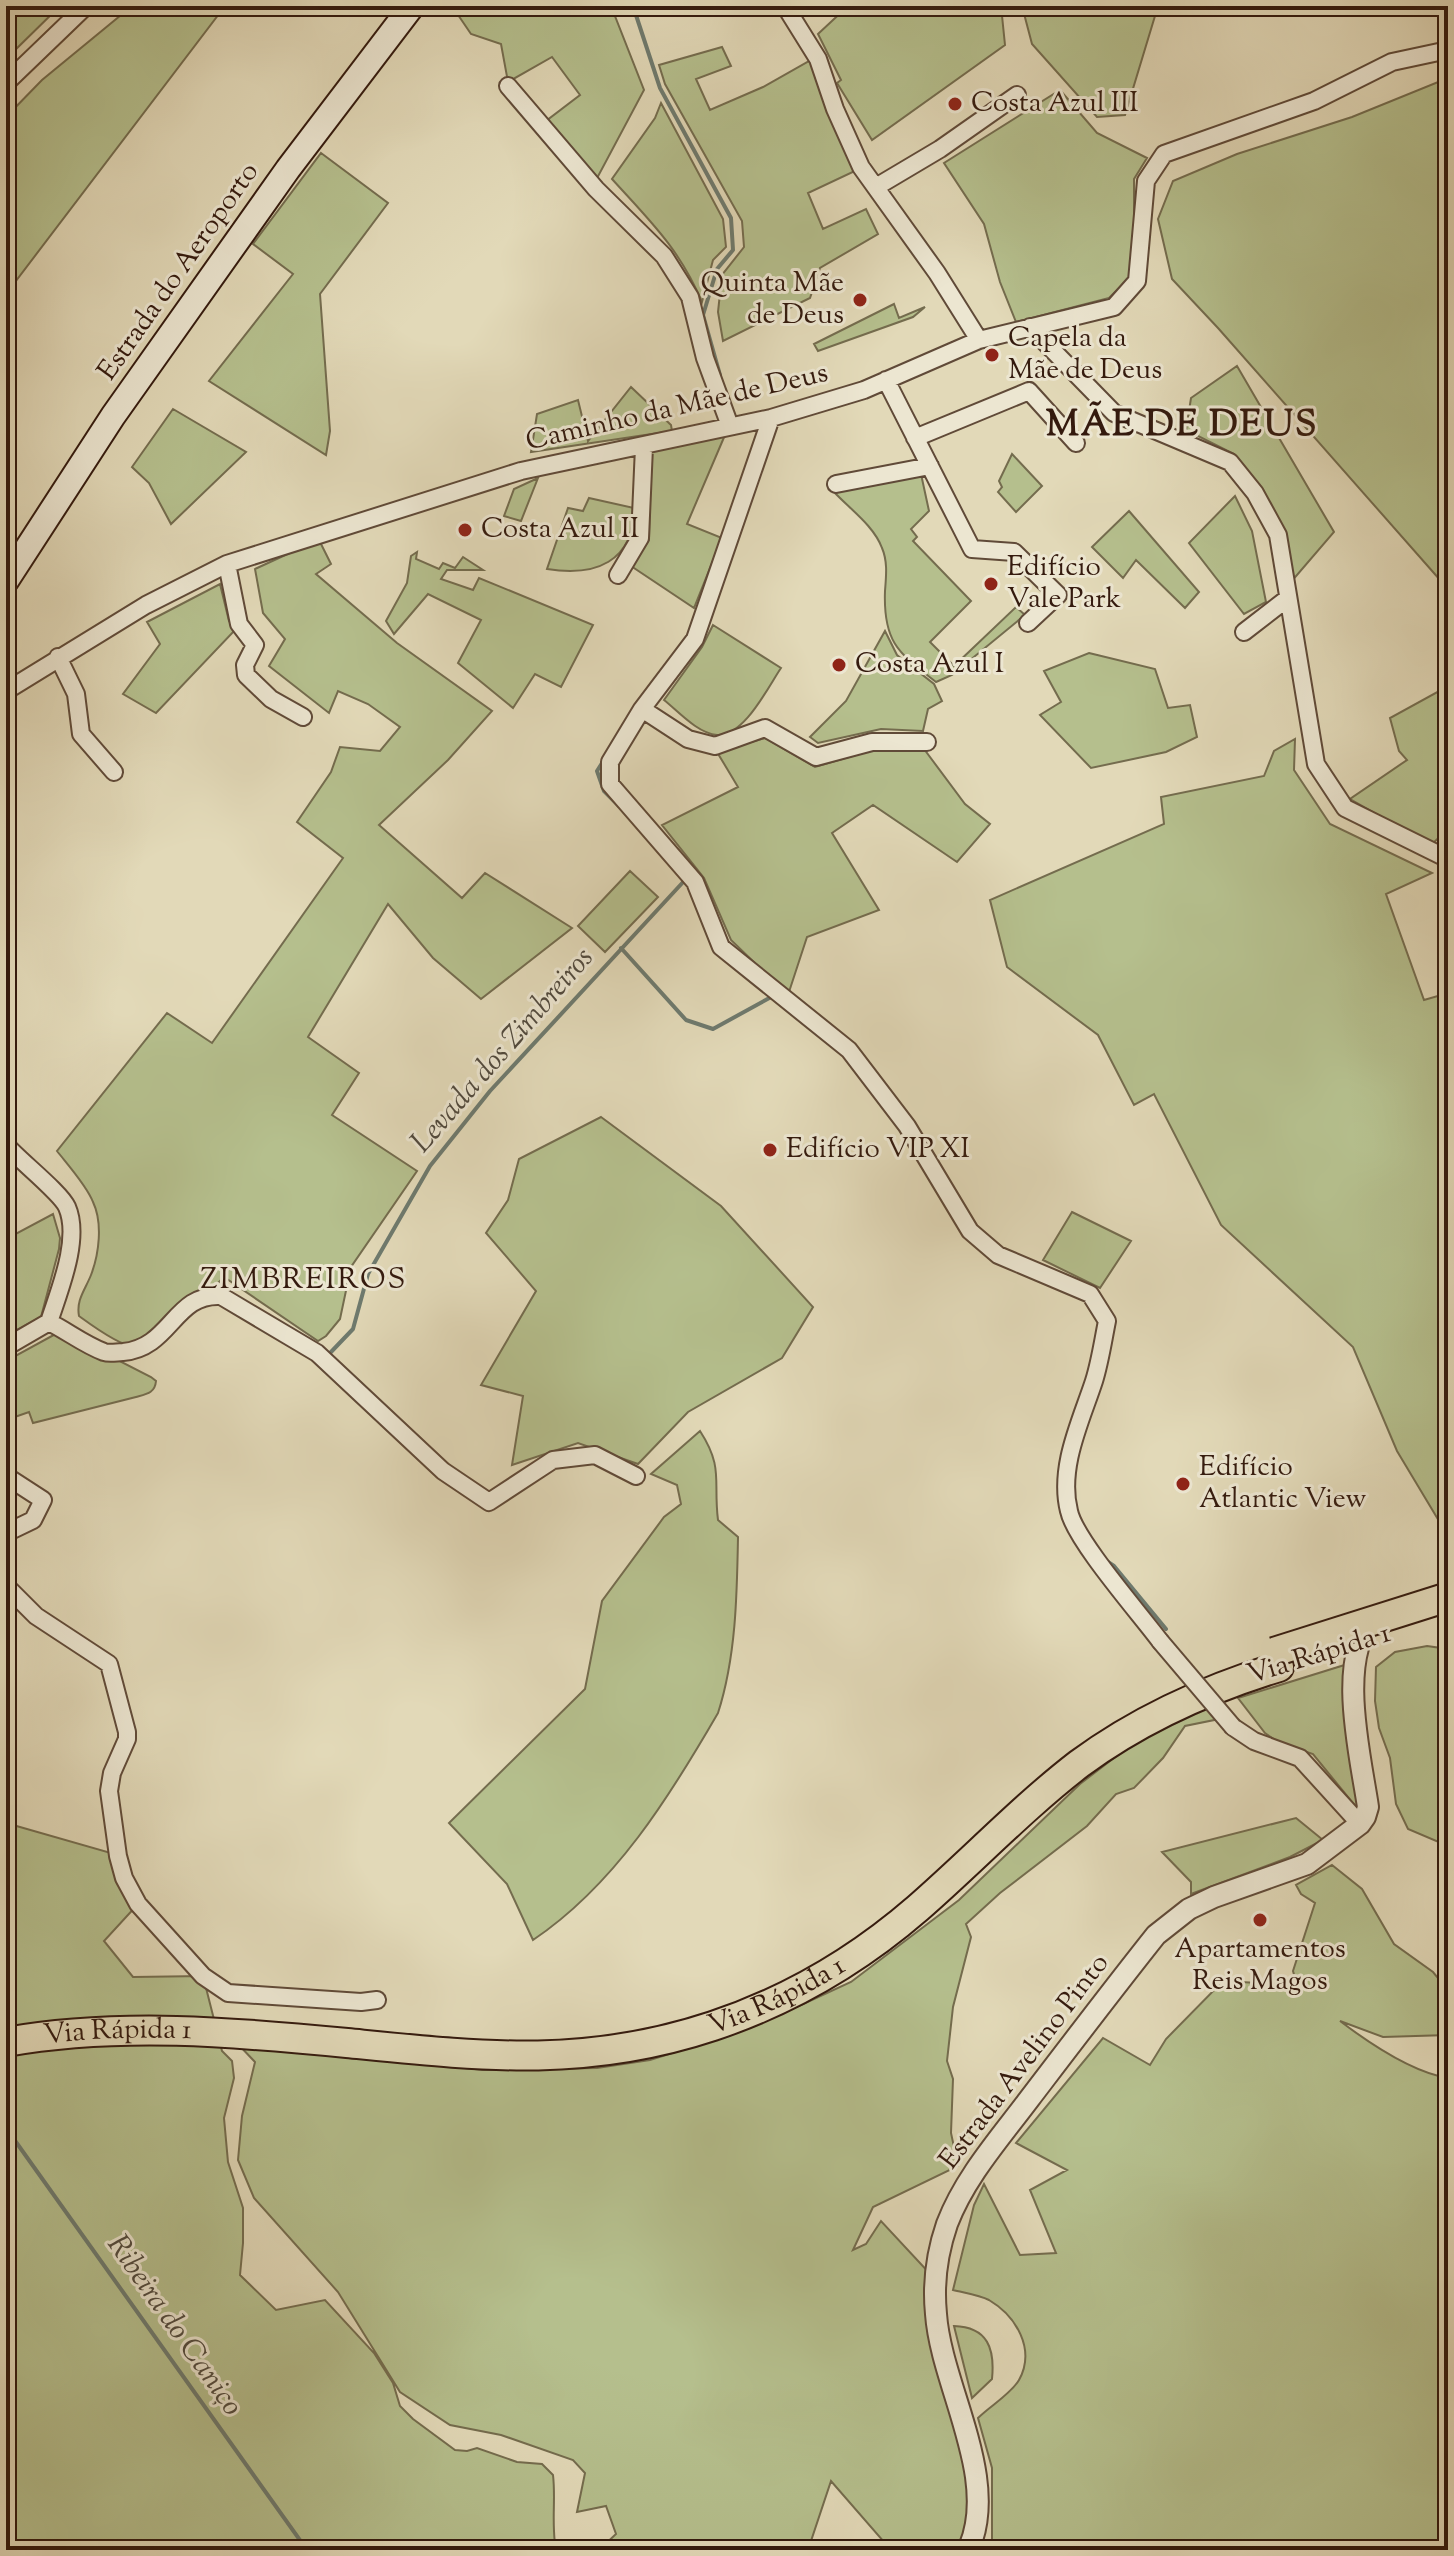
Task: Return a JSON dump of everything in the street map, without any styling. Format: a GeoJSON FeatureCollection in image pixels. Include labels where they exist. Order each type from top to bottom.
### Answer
{"type":"FeatureCollection","features":[{"type":"Feature","properties":{"kind":"highway","name":"Via Rápida 1"},"geometry":{"type":"LineString","coordinates":[[1277,1660],[1448,1597]]}},
{"type":"Feature","properties":{"kind":"highway","name":"Via Rápida 1"},"geometry":{"type":"LineString","coordinates":[[6,2042],[87,2032],[224,2024],[530,2039],[631,2030],[705,2011],[786,1977],[859,1933],[907,1895],[1044,1771],[1102,1727],[1185,1683],[1448,1614]]}},
{"type":"Feature","properties":{"kind":"highway","name":"Via Rápida 1"},"geometry":{"type":"LineString","coordinates":[[6,2023],[86,2013],[160,2012],[224,2024]]}},
{"type":"Feature","properties":{"kind":"main road","name":"Estrada do Aeroporto"},"geometry":{"type":"LineString","coordinates":[[6,581],[113,416],[288,169],[412,6]]}},
{"type":"Feature","properties":{"kind":"street"},"geometry":{"type":"LineString","coordinates":[[6,83],[86,6]]}},
{"type":"Feature","properties":{"kind":"street"},"geometry":{"type":"LineString","coordinates":[[785,6],[818,59],[835,109],[861,167],[937,273],[979,340]]}},
{"type":"Feature","properties":{"kind":"street","name":"Caminho da Mãe de Deus"},"geometry":{"type":"LineString","coordinates":[[6,691],[146,605],[227,564],[521,471],[771,418],[864,390],[979,340],[1114,307],[1137,281],[1146,181],[1164,154],[1314,101],[1392,62],[1448,50]]}},
{"type":"Feature","properties":{"kind":"street"},"geometry":{"type":"LineString","coordinates":[[508,86],[596,189],[664,256],[690,297],[705,358],[730,426]]}},
{"type":"Feature","properties":{"kind":"street"},"geometry":{"type":"LineString","coordinates":[[876,187],[940,149],[1017,95]]}},
{"type":"Feature","properties":{"kind":"street"},"geometry":{"type":"LineString","coordinates":[[1030,327],[1114,413],[1230,462],[1255,493],[1278,535],[1316,764],[1345,808],[1448,859]]}},
{"type":"Feature","properties":{"kind":"street"},"geometry":{"type":"LineString","coordinates":[[886,380],[972,549],[1014,552],[1058,595],[1028,623]]}},
{"type":"Feature","properties":{"kind":"street"},"geometry":{"type":"LineString","coordinates":[[915,438],[1029,391],[1076,443]]}},
{"type":"Feature","properties":{"kind":"street"},"geometry":{"type":"LineString","coordinates":[[771,418],[695,639],[642,709],[610,762],[610,784],[695,882],[721,947],[849,1050],[907,1126],[970,1231],[998,1255],[1090,1294],[1107,1321],[1094,1379],[1077,1425],[1067,1480],[1069,1513],[1086,1543],[1160,1641],[1233,1727],[1254,1741],[1300,1758],[1360,1824],[1368,1807],[1352,1701],[1359,1642],[1371,1620],[1392,1604],[1414,1601],[1448,1614]]}},
{"type":"Feature","properties":{"kind":"street"},"geometry":{"type":"LineString","coordinates":[[618,575],[640,538],[644,447]]}},
{"type":"Feature","properties":{"kind":"street"},"geometry":{"type":"LineString","coordinates":[[836,484],[930,466]]}},
{"type":"Feature","properties":{"kind":"street"},"geometry":{"type":"LineString","coordinates":[[227,564],[239,624],[255,645],[245,665],[246,675],[271,699],[303,717]]}},
{"type":"Feature","properties":{"kind":"street"},"geometry":{"type":"LineString","coordinates":[[1244,632],[1288,598]]}},
{"type":"Feature","properties":{"kind":"street"},"geometry":{"type":"LineString","coordinates":[[58,657],[76,694],[81,734],[114,772]]}},
{"type":"Feature","properties":{"kind":"street"},"geometry":{"type":"LineString","coordinates":[[642,709],[688,739],[715,746],[765,728],[816,757],[872,742],[927,742]]}},
{"type":"Feature","properties":{"kind":"street"},"geometry":{"type":"LineString","coordinates":[[6,1145],[22,1164],[59,1196],[67,1206],[71,1226],[67,1268],[49,1322],[6,1347]]}},
{"type":"Feature","properties":{"kind":"street"},"geometry":{"type":"LineString","coordinates":[[49,1322],[107,1353],[129,1351],[151,1344],[192,1301],[206,1295],[221,1296],[317,1353],[443,1471],[489,1502],[553,1460],[595,1455],[636,1476]]}},
{"type":"Feature","properties":{"kind":"street"},"geometry":{"type":"LineString","coordinates":[[6,1476],[43,1500],[33,1520],[6,1533]]}},
{"type":"Feature","properties":{"kind":"street"},"geometry":{"type":"LineString","coordinates":[[6,1586],[36,1616],[109,1664],[127,1739],[112,1773],[109,1791],[118,1856],[124,1878],[138,1904],[203,1976],[228,1993],[317,2000],[377,2000]]}},
{"type":"Feature","properties":{"kind":"street","name":"Estrada Avelino Pinto"},"geometry":{"type":"LineString","coordinates":[[968,2550],[977,2502],[973,2461],[942,2353],[935,2312],[940,2250],[948,2222],[961,2196],[976,2169],[1156,1935],[1189,1909],[1214,1897],[1307,1864],[1360,1824]]}},
{"type":"Feature","properties":{"kind":"green space"},"geometry":{"type":"Polygon","coordinates":[[[6,6],[60,6],[10,55],[6,51],[6,6]]]}},
{"type":"Feature","properties":{"kind":"green space"},"geometry":{"type":"Polygon","coordinates":[[[132,6],[225,6],[6,294],[6,117],[42,80],[132,6]]]}},
{"type":"Feature","properties":{"kind":"green space"},"geometry":{"type":"Polygon","coordinates":[[[452,6],[611,6],[644,90],[595,182],[546,121],[580,95],[552,57],[508,82],[501,44],[471,34],[452,6]]]}},
{"type":"Feature","properties":{"kind":"green space"},"geometry":{"type":"Polygon","coordinates":[[[848,6],[1001,6],[1005,45],[872,140],[837,83],[841,80],[818,34],[848,6]]]}},
{"type":"Feature","properties":{"kind":"green space"},"geometry":{"type":"Polygon","coordinates":[[[1022,6],[1158,6],[1125,115],[1097,117],[1032,44],[1022,6]]]}},
{"type":"Feature","properties":{"kind":"green space"},"geometry":{"type":"Polygon","coordinates":[[[722,47],[731,66],[696,79],[710,110],[763,87],[811,60],[857,170],[808,193],[823,229],[866,209],[878,234],[820,268],[810,298],[723,341],[718,312],[722,275],[744,247],[742,221],[665,84],[659,65],[722,47]]]}},
{"type":"Feature","properties":{"kind":"green space"},"geometry":{"type":"Polygon","coordinates":[[[1448,78],[1448,589],[1172,279],[1158,219],[1173,181],[1237,154],[1352,117],[1448,78]]]}},
{"type":"Feature","properties":{"kind":"green space"},"geometry":{"type":"Polygon","coordinates":[[[1060,90],[1097,133],[1147,158],[1134,179],[1134,241],[1130,277],[1109,298],[1016,322],[1000,282],[984,224],[944,163],[1060,90]]]}},
{"type":"Feature","properties":{"kind":"green space"},"geometry":{"type":"Polygon","coordinates":[[[661,103],[723,219],[726,247],[713,260],[702,302],[673,250],[612,179],[655,118],[661,103]]]}},
{"type":"Feature","properties":{"kind":"green space"},"geometry":{"type":"Polygon","coordinates":[[[321,153],[388,203],[320,294],[330,431],[326,455],[209,381],[293,274],[253,244],[321,153]]]}},
{"type":"Feature","properties":{"kind":"green space"},"geometry":{"type":"Polygon","coordinates":[[[894,304],[899,318],[925,307],[913,317],[818,351],[814,344],[894,304]]]}},
{"type":"Feature","properties":{"kind":"green space"},"geometry":{"type":"Polygon","coordinates":[[[1237,366],[1334,532],[1291,582],[1257,484],[1234,454],[1186,430],[1191,398],[1237,366]]]}},
{"type":"Feature","properties":{"kind":"green space"},"geometry":{"type":"Polygon","coordinates":[[[631,387],[671,425],[672,431],[531,452],[537,414],[578,400],[588,441],[631,387]]]}},
{"type":"Feature","properties":{"kind":"green space"},"geometry":{"type":"Polygon","coordinates":[[[173,409],[246,452],[171,524],[149,483],[132,467],[173,409]]]}},
{"type":"Feature","properties":{"kind":"green space"},"geometry":{"type":"Polygon","coordinates":[[[725,435],[687,524],[722,538],[694,608],[631,566],[649,540],[651,451],[725,435]]]}},
{"type":"Feature","properties":{"kind":"green space"},"geometry":{"type":"Polygon","coordinates":[[[1012,454],[1042,486],[1016,512],[998,492],[1002,487],[999,481],[1012,454]]]}},
{"type":"Feature","properties":{"kind":"green space"},"geometry":{"type":"Polygon","coordinates":[[[921,474],[929,511],[911,529],[917,537],[913,541],[971,601],[930,642],[954,666],[1016,607],[1025,615],[952,675],[936,682],[896,645],[887,623],[886,564],[882,548],[868,525],[834,492],[921,474]]]}},
{"type":"Feature","properties":{"kind":"green space"},"geometry":{"type":"Polygon","coordinates":[[[538,478],[521,521],[504,516],[514,489],[538,478]]]}},
{"type":"Feature","properties":{"kind":"green space"},"geometry":{"type":"Polygon","coordinates":[[[1235,496],[1252,531],[1266,602],[1244,614],[1189,543],[1235,496]]]}},
{"type":"Feature","properties":{"kind":"green space"},"geometry":{"type":"Polygon","coordinates":[[[589,498],[634,508],[627,541],[619,553],[596,567],[565,571],[547,569],[568,508],[583,511],[589,498]]]}},
{"type":"Feature","properties":{"kind":"green space"},"geometry":{"type":"Polygon","coordinates":[[[1129,511],[1199,592],[1185,608],[1136,560],[1123,578],[1092,547],[1129,511]]]}},
{"type":"Feature","properties":{"kind":"green space"},"geometry":{"type":"Polygon","coordinates":[[[320,542],[331,564],[316,574],[397,643],[492,711],[448,760],[379,825],[462,898],[485,873],[572,928],[481,999],[433,958],[388,904],[308,1037],[359,1073],[332,1115],[417,1171],[351,1267],[340,1319],[318,1341],[224,1277],[170,1329],[145,1343],[128,1345],[79,1316],[80,1300],[96,1258],[98,1219],[86,1189],[57,1151],[167,1013],[212,1043],[343,858],[297,822],[331,772],[340,747],[380,751],[400,727],[368,704],[338,691],[329,713],[269,666],[285,639],[263,613],[255,569],[320,542]]]}},
{"type":"Feature","properties":{"kind":"green space"},"geometry":{"type":"Polygon","coordinates":[[[417,552],[416,559],[439,569],[443,563],[455,568],[463,557],[483,570],[447,570],[441,579],[473,590],[479,578],[593,625],[561,687],[535,674],[513,708],[458,663],[481,620],[428,594],[394,634],[386,621],[407,583],[411,556],[417,552]]]}},
{"type":"Feature","properties":{"kind":"green space"},"geometry":{"type":"Polygon","coordinates":[[[220,584],[229,621],[236,629],[156,713],[123,694],[160,644],[147,622],[220,584]]]}},
{"type":"Feature","properties":{"kind":"green space"},"geometry":{"type":"Polygon","coordinates":[[[713,625],[781,668],[746,720],[737,728],[717,735],[695,726],[664,700],[702,647],[713,625]]]}},
{"type":"Feature","properties":{"kind":"green space"},"geometry":{"type":"Polygon","coordinates":[[[885,631],[897,655],[934,684],[942,701],[928,709],[923,731],[881,729],[818,743],[810,737],[846,701],[885,631]]]}},
{"type":"Feature","properties":{"kind":"green space"},"geometry":{"type":"Polygon","coordinates":[[[1089,653],[1155,669],[1168,708],[1190,705],[1197,737],[1166,752],[1091,768],[1040,715],[1061,702],[1044,671],[1089,653]]]}},
{"type":"Feature","properties":{"kind":"green space"},"geometry":{"type":"Polygon","coordinates":[[[1441,690],[1448,697],[1448,829],[1431,845],[1350,799],[1407,760],[1399,751],[1390,718],[1441,690]]]}},
{"type":"Feature","properties":{"kind":"green space"},"geometry":{"type":"Polygon","coordinates":[[[765,738],[815,767],[873,750],[924,749],[965,804],[990,824],[957,862],[873,805],[832,833],[879,910],[807,937],[788,995],[731,940],[704,878],[662,825],[738,787],[717,752],[765,738]]]}},
{"type":"Feature","properties":{"kind":"green space"},"geometry":{"type":"Polygon","coordinates":[[[1295,739],[1294,770],[1330,824],[1432,873],[1386,894],[1424,1000],[1448,993],[1448,1536],[1397,1451],[1353,1347],[1221,1225],[1154,1094],[1134,1105],[1098,1035],[1007,967],[990,900],[1164,824],[1161,797],[1264,776],[1274,751],[1295,739]]]}},
{"type":"Feature","properties":{"kind":"green space"},"geometry":{"type":"Polygon","coordinates":[[[630,871],[658,897],[605,952],[578,926],[630,871]]]}},
{"type":"Feature","properties":{"kind":"green space"},"geometry":{"type":"Polygon","coordinates":[[[601,1117],[721,1206],[813,1307],[782,1358],[688,1412],[638,1464],[578,1443],[512,1465],[523,1396],[481,1385],[536,1291],[486,1233],[508,1200],[519,1159],[601,1117]]]}},
{"type":"Feature","properties":{"kind":"green space"},"geometry":{"type":"Polygon","coordinates":[[[1072,1212],[1131,1241],[1100,1288],[1043,1260],[1072,1212]]]}},
{"type":"Feature","properties":{"kind":"green space"},"geometry":{"type":"Polygon","coordinates":[[[53,1214],[60,1238],[59,1249],[41,1317],[6,1336],[6,1239],[53,1214]]]}},
{"type":"Feature","properties":{"kind":"green space"},"geometry":{"type":"Polygon","coordinates":[[[61,1331],[151,1377],[156,1381],[154,1388],[144,1395],[33,1423],[29,1412],[6,1420],[6,1361],[61,1331]]]}},
{"type":"Feature","properties":{"kind":"green space"},"geometry":{"type":"Polygon","coordinates":[[[700,1431],[715,1465],[718,1520],[738,1537],[732,1648],[718,1713],[660,1807],[615,1866],[563,1918],[533,1940],[507,1884],[449,1823],[585,1689],[602,1601],[664,1517],[681,1504],[677,1485],[651,1474],[700,1431]]]}},
{"type":"Feature","properties":{"kind":"green space"},"geometry":{"type":"Polygon","coordinates":[[[1427,1646],[1441,1648],[1448,1657],[1448,1846],[1408,1829],[1396,1804],[1390,1758],[1379,1728],[1375,1701],[1376,1667],[1395,1652],[1427,1646]]]}},
{"type":"Feature","properties":{"kind":"green space"},"geometry":{"type":"Polygon","coordinates":[[[1351,1663],[1343,1705],[1360,1807],[1356,1807],[1313,1754],[1278,1742],[1265,1733],[1238,1698],[1351,1663]]]}},
{"type":"Feature","properties":{"kind":"green space"},"geometry":{"type":"Polygon","coordinates":[[[1213,1705],[1224,1718],[1185,1726],[1163,1758],[1134,1788],[1116,1794],[1087,1826],[1000,1893],[966,1924],[971,1937],[953,2007],[947,2061],[953,2079],[951,2133],[958,2166],[873,2207],[853,2250],[866,2244],[881,2221],[933,2277],[969,2448],[968,2550],[891,2550],[831,2481],[808,2550],[599,2550],[616,2534],[606,2506],[577,2512],[585,2473],[573,2460],[501,2435],[450,2425],[400,2392],[338,2292],[254,2198],[238,2160],[242,2116],[255,2062],[236,2042],[483,2070],[597,2068],[650,2060],[704,2043],[851,1982],[959,1900],[1080,1784],[1127,1748],[1168,1724],[1213,1705]]]}},
{"type":"Feature","properties":{"kind":"green space"},"geometry":{"type":"Polygon","coordinates":[[[1296,1818],[1323,1840],[1290,1857],[1191,1894],[1191,1882],[1162,1852],[1296,1818]]]}},
{"type":"Feature","properties":{"kind":"green space"},"geometry":{"type":"Polygon","coordinates":[[[6,1823],[111,1853],[138,1904],[104,1941],[133,1977],[203,1976],[222,2051],[232,2061],[234,2078],[224,2118],[228,2162],[243,2208],[240,2275],[276,2310],[325,2300],[374,2353],[393,2383],[400,2406],[455,2450],[477,2448],[517,2462],[542,2464],[553,2475],[556,2550],[6,2550],[6,1823]]]}},
{"type":"Feature","properties":{"kind":"green space"},"geometry":{"type":"Polygon","coordinates":[[[1332,1865],[1362,1889],[1394,1944],[1433,1972],[1448,1990],[1448,2035],[1383,2037],[1340,2021],[1405,2063],[1448,2078],[1448,2550],[989,2550],[992,2541],[992,2468],[978,2418],[1019,2380],[1025,2357],[1024,2345],[1015,2324],[999,2307],[985,2298],[953,2290],[974,2205],[984,2184],[1020,2255],[1056,2253],[1030,2190],[1067,2170],[1016,2143],[1103,2038],[1150,2065],[1166,2039],[1223,1981],[1297,1985],[1293,1971],[1315,1903],[1301,1894],[1296,1885],[1332,1865]]]}},
{"type":"Feature","properties":{"kind":"green space"},"geometry":{"type":"Polygon","coordinates":[[[954,2326],[975,2330],[990,2349],[992,2379],[972,2398],[954,2326]]]}},
{"type":"Feature","properties":{"kind":"waterway","name":"Levada dos Zimbreiros"},"geometry":{"type":"LineString","coordinates":[[633,6],[660,88],[731,218],[733,250],[717,269],[703,315],[720,375]]}},
{"type":"Feature","properties":{"kind":"waterway","name":"Levada dos Zimbreiros"},"geometry":{"type":"LineString","coordinates":[[604,760],[597,771],[604,791],[619,806]]}},
{"type":"Feature","properties":{"kind":"waterway","name":"Levada dos Zimbreiros"},"geometry":{"type":"LineString","coordinates":[[331,1352],[353,1329],[368,1274],[430,1166],[490,1091],[684,878]]}},
{"type":"Feature","properties":{"kind":"waterway","name":"Levada dos Zimbreiros"},"geometry":{"type":"LineString","coordinates":[[621,948],[686,1020],[713,1029],[773,996]]}},
{"type":"Feature","properties":{"kind":"waterway","name":"Levada dos Zimbreiros"},"geometry":{"type":"LineString","coordinates":[[1108,1562],[1166,1629]]}},
{"type":"Feature","properties":{"kind":"waterway","name":"Ribeira do Caniço"},"geometry":{"type":"LineString","coordinates":[[6,2128],[307,2550]]}},
{"type":"Feature","properties":{"kind":"place","name":"Costa Azul III"},"geometry":{"type":"Point","coordinates":[955,104]}},
{"type":"Feature","properties":{"kind":"place","name":"Quinta Mãe de Deus"},"geometry":{"type":"Point","coordinates":[860,300]}},
{"type":"Feature","properties":{"kind":"place","name":"Capela da Mãe de Deus"},"geometry":{"type":"Point","coordinates":[992,355]}},
{"type":"Feature","properties":{"kind":"place","name":"Costa Azul II"},"geometry":{"type":"Point","coordinates":[465,530]}},
{"type":"Feature","properties":{"kind":"place","name":"Edifício Vale Park"},"geometry":{"type":"Point","coordinates":[991,584]}},
{"type":"Feature","properties":{"kind":"place","name":"Costa Azul I"},"geometry":{"type":"Point","coordinates":[839,665]}},
{"type":"Feature","properties":{"kind":"place","name":"Edifício VIP XI"},"geometry":{"type":"Point","coordinates":[770,1150]}},
{"type":"Feature","properties":{"kind":"place","name":"Edifício Atlantic View"},"geometry":{"type":"Point","coordinates":[1183,1484]}},
{"type":"Feature","properties":{"kind":"place","name":"Apartamentos Reis Magos"},"geometry":{"type":"Point","coordinates":[1260,1920]}},
{"type":"Feature","properties":{"kind":"district","name":"MÃE DE DEUS"},"geometry":{"type":"Point","coordinates":[1182,426]}},
{"type":"Feature","properties":{"kind":"district","name":"ZIMBREIROS"},"geometry":{"type":"Point","coordinates":[304,1280]}}]}
